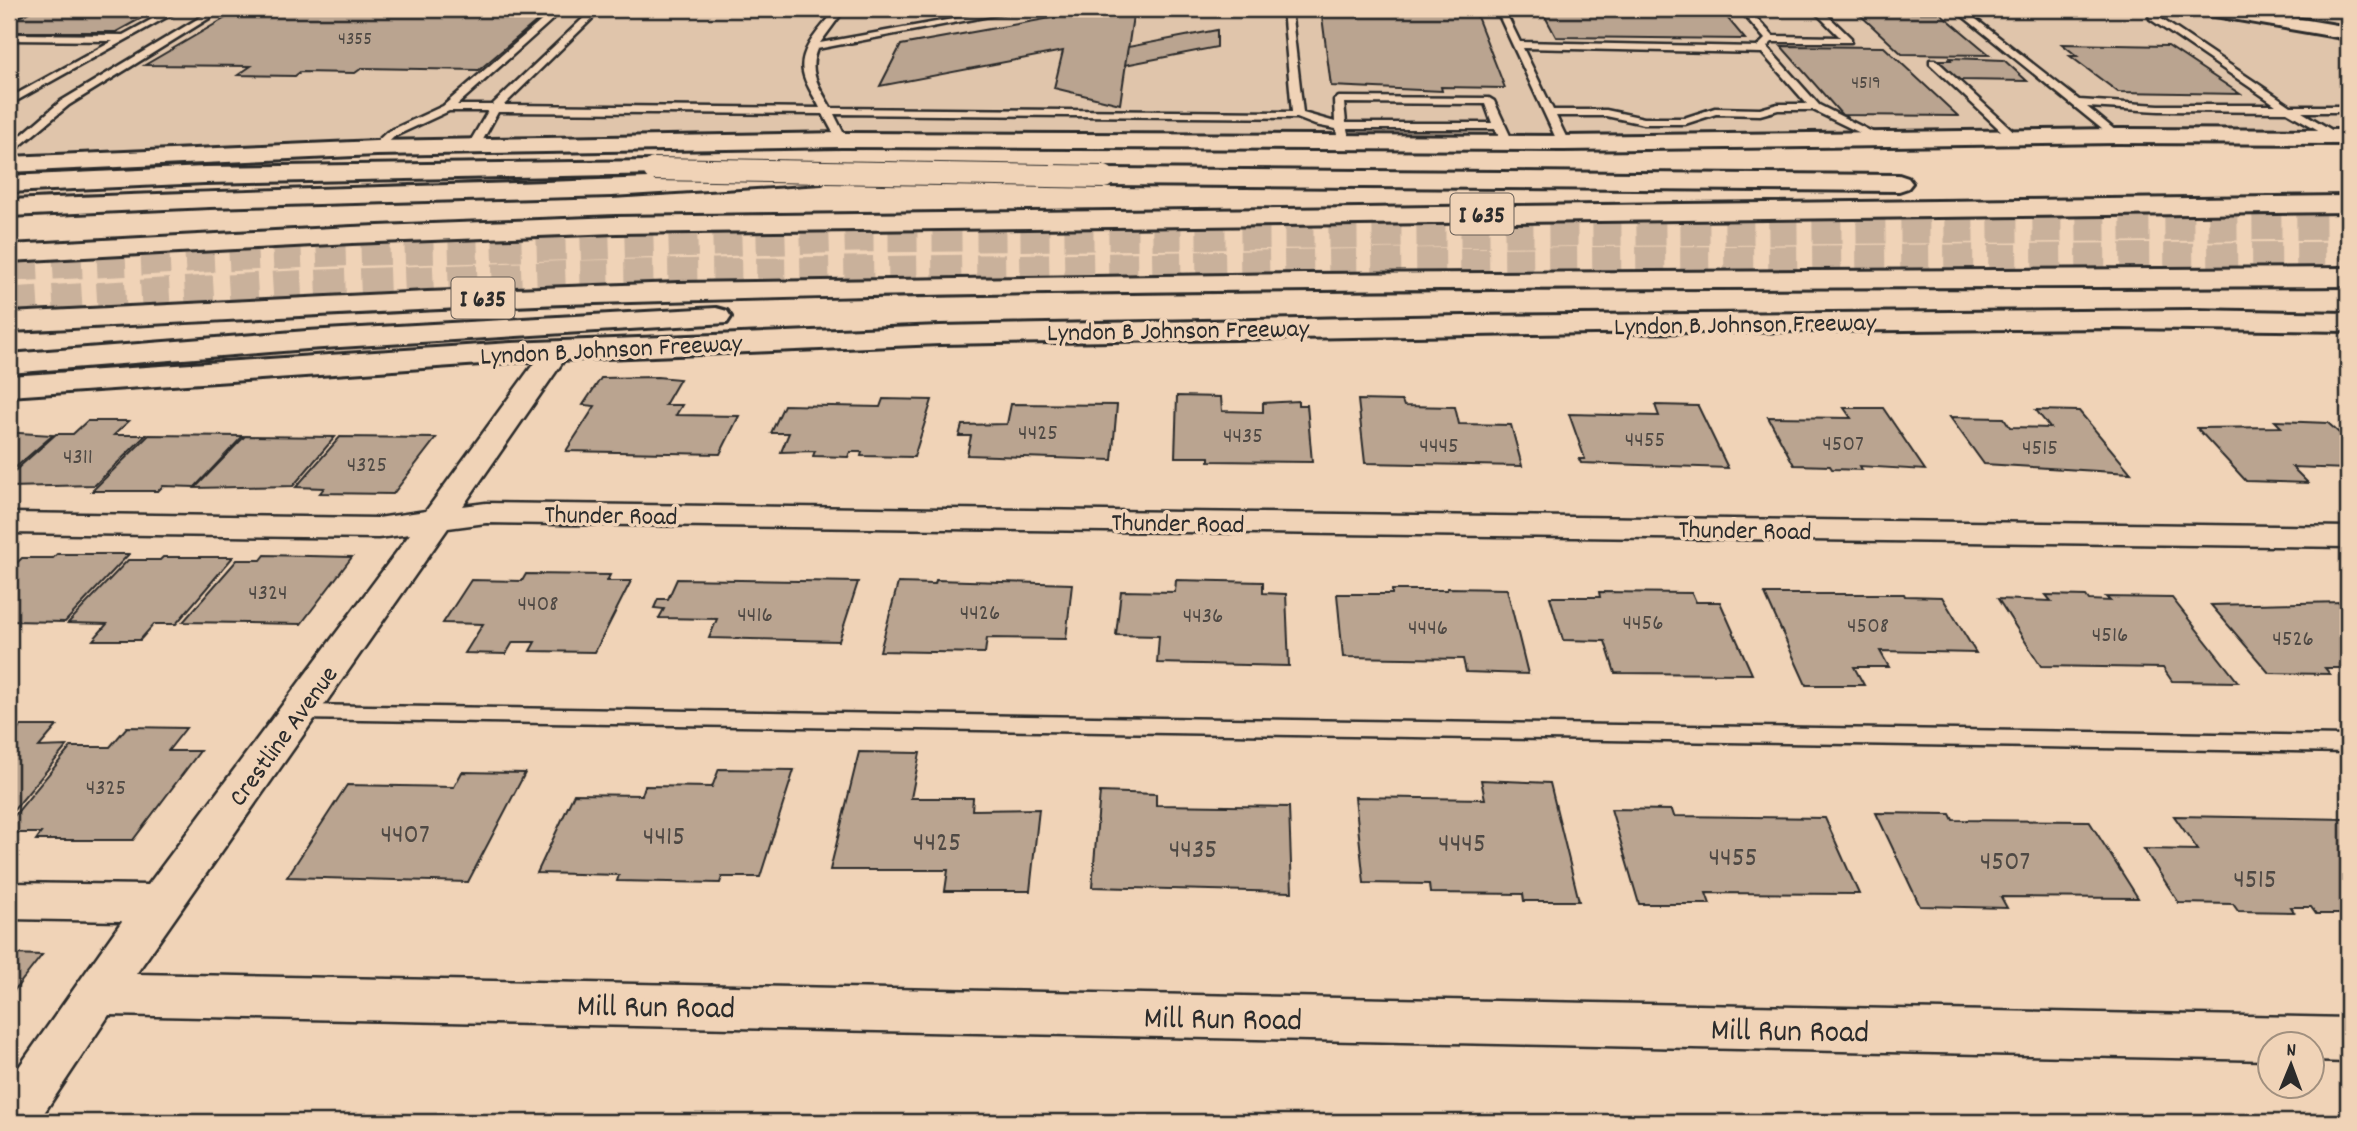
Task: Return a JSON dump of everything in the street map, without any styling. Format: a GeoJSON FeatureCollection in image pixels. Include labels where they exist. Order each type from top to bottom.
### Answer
{"type":"FeatureCollection","features":[{"type":"Feature","properties":{"kind":"main road"},"geometry":{"type":"LineString","coordinates":[[2209,9],[2348,33]]}},
{"type":"Feature","properties":{"kind":"main road"},"geometry":{"type":"LineString","coordinates":[[9,165],[376,148],[842,140],[1134,139],[1343,133],[1503,134],[1563,142],[2117,136],[2343,137]]}},
{"type":"Feature","properties":{"kind":"main road"},"geometry":{"type":"LineString","coordinates":[[9,208],[171,200],[724,184],[990,165],[1109,160],[2042,155],[2156,148],[2217,137]]}},
{"type":"Feature","properties":{"kind":"main road"},"geometry":{"type":"LineString","coordinates":[[9,184],[219,174],[654,169],[1104,177],[1918,184]]}},
{"type":"Feature","properties":{"kind":"main road"},"geometry":{"type":"LineString","coordinates":[[1973,184],[2178,187],[2348,204]]}},
{"type":"Feature","properties":{"kind":"main road","name":"I 635"},"geometry":{"type":"LineString","coordinates":[[9,253],[352,235],[643,224],[2348,204]]}},
{"type":"Feature","properties":{"kind":"main road","name":"Lyndon B Johnson Freeway"},"geometry":{"type":"LineString","coordinates":[[9,322],[474,298],[957,288],[2348,277]]}},
{"type":"Feature","properties":{"kind":"main road"},"geometry":{"type":"LineString","coordinates":[[9,364],[513,326],[840,312],[957,288]]}},
{"type":"Feature","properties":{"kind":"main road","name":"Lyndon B Johnson Freeway"},"geometry":{"type":"LineString","coordinates":[[9,386],[558,350],[944,335],[1288,326],[2076,319],[2348,322]]}},
{"type":"Feature","properties":{"kind":"street","name":"Crestline Avenue"},"geometry":{"type":"LineString","coordinates":[[9,1122],[159,903],[300,712],[558,350]]}},
{"type":"Feature","properties":{"kind":"street","name":"Thunder Road"},"geometry":{"type":"LineString","coordinates":[[9,523],[378,528],[486,513],[2348,537]]}},
{"type":"Feature","properties":{"kind":"street"},"geometry":{"type":"LineString","coordinates":[[9,901],[159,903]]}},
{"type":"Feature","properties":{"kind":"street","name":"Mill Run Road"},"geometry":{"type":"LineString","coordinates":[[97,994],[2348,1040]]}},
{"type":"Feature","properties":{"kind":"lane"},"geometry":{"type":"LineString","coordinates":[[9,102],[177,9]]}},
{"type":"Feature","properties":{"kind":"lane"},"geometry":{"type":"LineString","coordinates":[[9,152],[65,103],[220,9]]}},
{"type":"Feature","properties":{"kind":"lane"},"geometry":{"type":"LineString","coordinates":[[376,148],[391,134],[447,108],[560,9]]}},
{"type":"Feature","properties":{"kind":"lane"},"geometry":{"type":"LineString","coordinates":[[473,147],[495,108],[598,9]]}},
{"type":"Feature","properties":{"kind":"lane"},"geometry":{"type":"LineString","coordinates":[[841,9],[813,47],[807,61],[808,74],[842,140]]}},
{"type":"Feature","properties":{"kind":"lane"},"geometry":{"type":"LineString","coordinates":[[813,47],[1022,9]]}},
{"type":"Feature","properties":{"kind":"lane"},"geometry":{"type":"LineString","coordinates":[[1287,9],[1298,115]]}},
{"type":"Feature","properties":{"kind":"lane"},"geometry":{"type":"LineString","coordinates":[[1500,9],[1563,142]]}},
{"type":"Feature","properties":{"kind":"lane"},"geometry":{"type":"LineString","coordinates":[[1743,9],[1770,39]]}},
{"type":"Feature","properties":{"kind":"lane"},"geometry":{"type":"LineString","coordinates":[[1816,9],[1848,40],[1770,39],[1762,47],[1815,107],[1883,140]]}},
{"type":"Feature","properties":{"kind":"lane"},"geometry":{"type":"LineString","coordinates":[[1958,9],[2117,136]]}},
{"type":"Feature","properties":{"kind":"lane"},"geometry":{"type":"LineString","coordinates":[[2152,9],[2154,17],[2288,109],[2343,137]]}},
{"type":"Feature","properties":{"kind":"lane"},"geometry":{"type":"LineString","coordinates":[[9,37],[126,38]]}},
{"type":"Feature","properties":{"kind":"lane"},"geometry":{"type":"LineString","coordinates":[[1516,45],[1765,50]]}},
{"type":"Feature","properties":{"kind":"lane"},"geometry":{"type":"LineString","coordinates":[[1933,62],[2015,138]]}},
{"type":"Feature","properties":{"kind":"lane"},"geometry":{"type":"LineString","coordinates":[[447,108],[1298,115],[1343,133],[1339,100],[1489,101],[1503,134]]}},
{"type":"Feature","properties":{"kind":"lane"},"geometry":{"type":"LineString","coordinates":[[2074,103],[2159,108],[2348,109]]}},
{"type":"Feature","properties":{"kind":"lane"},"geometry":{"type":"LineString","coordinates":[[1548,113],[1606,113],[1644,121],[1685,121],[1715,111],[1760,112],[1778,107],[1815,107]]}},
{"type":"Feature","properties":{"kind":"lane"},"geometry":{"type":"LineString","coordinates":[[1134,139],[1136,113]]}},
{"type":"Feature","properties":{"kind":"lane"},"geometry":{"type":"LineString","coordinates":[[9,141],[21,141]]}},
{"type":"Feature","properties":{"kind":"lane"},"geometry":{"type":"LineString","coordinates":[[300,712],[2348,744]]}},
{"type":"Feature","properties":{"kind":"shaded area"},"geometry":{"type":"Polygon","coordinates":[[[9,9],[2348,9],[2348,129],[1599,137],[900,132],[640,137],[9,159],[9,9]]]}},
{"type":"Feature","properties":{"kind":"building"},"geometry":{"type":"Polygon","coordinates":[[[9,9],[35,9],[9,22],[9,9]]]}},
{"type":"Feature","properties":{"kind":"building"},"geometry":{"type":"Polygon","coordinates":[[[35,9],[158,9],[116,32],[9,32],[9,22],[35,9]]]}},
{"type":"Feature","properties":{"kind":"building"},"geometry":{"type":"Polygon","coordinates":[[[241,9],[551,9],[479,70],[362,68],[355,73],[300,72],[295,76],[238,75],[251,66],[145,65],[241,9]]]}},
{"type":"Feature","properties":{"kind":"building"},"geometry":{"type":"Polygon","coordinates":[[[1101,9],[1134,9],[1120,104],[1054,88],[1063,51],[880,86],[901,45],[1101,9]]]}},
{"type":"Feature","properties":{"kind":"building"},"geometry":{"type":"Polygon","coordinates":[[[1321,9],[1474,9],[1505,88],[1441,87],[1442,91],[1331,86],[1321,9]]]}},
{"type":"Feature","properties":{"kind":"building"},"geometry":{"type":"Polygon","coordinates":[[[1541,9],[1720,9],[1745,39],[1556,37],[1541,9]]]}},
{"type":"Feature","properties":{"kind":"building"},"geometry":{"type":"Polygon","coordinates":[[[1858,13],[1940,13],[1990,55],[1902,54],[1858,13]]]}},
{"type":"Feature","properties":{"kind":"building"},"geometry":{"type":"Polygon","coordinates":[[[1217,30],[1217,47],[1125,65],[1128,47],[1217,30]]]}},
{"type":"Feature","properties":{"kind":"building"},"geometry":{"type":"Polygon","coordinates":[[[2062,44],[2168,46],[2240,94],[2118,92],[2070,56],[2077,56],[2062,44]]]}},
{"type":"Feature","properties":{"kind":"building"},"geometry":{"type":"Polygon","coordinates":[[[1781,46],[1884,47],[1958,116],[1842,115],[1781,46]]]}},
{"type":"Feature","properties":{"kind":"building"},"geometry":{"type":"Polygon","coordinates":[[[1950,58],[2004,60],[2027,81],[1959,80],[1938,60],[1951,60],[1950,58]]]}},
{"type":"Feature","properties":{"kind":"building"},"geometry":{"type":"Polygon","coordinates":[[[601,378],[680,379],[665,405],[682,405],[676,415],[739,416],[720,454],[566,451],[595,406],[583,405],[601,378]]]}},
{"type":"Feature","properties":{"kind":"building"},"geometry":{"type":"Polygon","coordinates":[[[1177,396],[1221,397],[1222,411],[1263,412],[1263,403],[1298,401],[1298,405],[1307,405],[1312,462],[1209,461],[1209,457],[1175,457],[1177,396]]]}},
{"type":"Feature","properties":{"kind":"building"},"geometry":{"type":"Polygon","coordinates":[[[883,399],[932,400],[914,457],[861,456],[862,452],[850,452],[848,457],[813,456],[815,451],[781,452],[789,433],[771,433],[784,405],[880,407],[883,399]]]}},
{"type":"Feature","properties":{"kind":"building"},"geometry":{"type":"Polygon","coordinates":[[[1358,400],[1402,401],[1404,406],[1455,407],[1459,424],[1511,425],[1522,466],[1365,463],[1358,400]]]}},
{"type":"Feature","properties":{"kind":"building"},"geometry":{"type":"Polygon","coordinates":[[[1011,404],[1117,405],[1112,460],[967,455],[971,436],[959,436],[962,425],[1007,424],[1011,404]]]}},
{"type":"Feature","properties":{"kind":"building"},"geometry":{"type":"Polygon","coordinates":[[[1655,405],[1698,406],[1728,468],[1581,463],[1579,459],[1585,459],[1569,414],[1659,416],[1655,405]]]}},
{"type":"Feature","properties":{"kind":"building"},"geometry":{"type":"Polygon","coordinates":[[[1844,408],[1883,408],[1925,470],[1860,466],[1862,470],[1832,469],[1830,466],[1794,465],[1768,417],[1851,418],[1844,408]]]}},
{"type":"Feature","properties":{"kind":"building"},"geometry":{"type":"Polygon","coordinates":[[[2036,410],[2079,411],[2131,473],[1984,464],[1950,417],[2004,418],[2010,427],[2050,428],[2036,410]]]}},
{"type":"Feature","properties":{"kind":"building"},"geometry":{"type":"Polygon","coordinates":[[[87,421],[129,421],[114,435],[146,435],[95,485],[9,487],[9,476],[56,434],[73,434],[87,421]]]}},
{"type":"Feature","properties":{"kind":"building"},"geometry":{"type":"Polygon","coordinates":[[[2275,421],[2328,423],[2348,441],[2348,469],[2292,467],[2308,483],[2246,481],[2197,428],[2281,427],[2275,421]]]}},
{"type":"Feature","properties":{"kind":"building"},"geometry":{"type":"Polygon","coordinates":[[[9,433],[19,433],[53,435],[9,473],[9,433]]]}},
{"type":"Feature","properties":{"kind":"building"},"geometry":{"type":"Polygon","coordinates":[[[149,435],[243,436],[195,487],[163,486],[158,491],[92,491],[149,435]]]}},
{"type":"Feature","properties":{"kind":"building"},"geometry":{"type":"Polygon","coordinates":[[[245,436],[335,437],[293,486],[195,488],[245,436]]]}},
{"type":"Feature","properties":{"kind":"building"},"geometry":{"type":"Polygon","coordinates":[[[340,437],[436,438],[393,494],[320,493],[324,488],[296,487],[340,437]]]}},
{"type":"Feature","properties":{"kind":"building"},"geometry":{"type":"Polygon","coordinates":[[[57,554],[129,554],[65,622],[9,621],[9,570],[22,558],[53,558],[57,554]]]}},
{"type":"Feature","properties":{"kind":"building"},"geometry":{"type":"Polygon","coordinates":[[[265,555],[352,557],[301,624],[183,622],[237,560],[261,560],[265,555]]]}},
{"type":"Feature","properties":{"kind":"building"},"geometry":{"type":"Polygon","coordinates":[[[163,557],[233,557],[176,624],[154,624],[140,640],[93,640],[107,624],[68,623],[128,560],[160,560],[163,557]]]}},
{"type":"Feature","properties":{"kind":"building"},"geometry":{"type":"Polygon","coordinates":[[[526,574],[610,575],[607,581],[631,581],[595,652],[530,651],[535,642],[513,642],[506,654],[465,653],[483,624],[443,623],[471,580],[522,581],[526,574]]]}},
{"type":"Feature","properties":{"kind":"building"},"geometry":{"type":"Polygon","coordinates":[[[677,579],[858,582],[839,641],[709,638],[717,619],[659,618],[664,609],[654,608],[658,599],[668,599],[677,579]]]}},
{"type":"Feature","properties":{"kind":"building"},"geometry":{"type":"Polygon","coordinates":[[[936,580],[1072,584],[1066,639],[987,638],[985,653],[880,651],[898,583],[935,584],[936,580]]]}},
{"type":"Feature","properties":{"kind":"building"},"geometry":{"type":"Polygon","coordinates":[[[1176,580],[1263,582],[1263,593],[1286,594],[1289,666],[1157,663],[1159,636],[1116,635],[1121,591],[1175,592],[1176,580]]]}},
{"type":"Feature","properties":{"kind":"building"},"geometry":{"type":"Polygon","coordinates":[[[1507,589],[1528,674],[1466,672],[1463,659],[1343,657],[1337,594],[1392,594],[1392,590],[1507,589]]]}},
{"type":"Feature","properties":{"kind":"building"},"geometry":{"type":"Polygon","coordinates":[[[1599,592],[1692,593],[1696,602],[1720,602],[1752,674],[1615,673],[1605,641],[1563,640],[1550,597],[1600,597],[1599,592]]]}},
{"type":"Feature","properties":{"kind":"building"},"geometry":{"type":"Polygon","coordinates":[[[1765,594],[1904,594],[1942,597],[1976,653],[1880,651],[1889,667],[1854,667],[1864,685],[1806,685],[1765,594]]]}},
{"type":"Feature","properties":{"kind":"building"},"geometry":{"type":"Polygon","coordinates":[[[2046,595],[2086,596],[2089,600],[2110,601],[2106,597],[2172,598],[2238,682],[2172,681],[2163,668],[2041,666],[1998,599],[2051,601],[2046,595]]]}},
{"type":"Feature","properties":{"kind":"building"},"geometry":{"type":"Polygon","coordinates":[[[2343,602],[2348,606],[2348,668],[2325,668],[2330,674],[2269,673],[2211,605],[2343,602]]]}},
{"type":"Feature","properties":{"kind":"building"},"geometry":{"type":"Polygon","coordinates":[[[21,726],[57,726],[39,747],[67,746],[9,816],[9,741],[21,726]]]}},
{"type":"Feature","properties":{"kind":"building"},"geometry":{"type":"Polygon","coordinates":[[[127,727],[186,728],[168,751],[200,751],[133,840],[36,840],[41,833],[9,833],[9,822],[71,747],[110,747],[127,727]]]}},
{"type":"Feature","properties":{"kind":"building"},"geometry":{"type":"Polygon","coordinates":[[[859,752],[920,753],[911,798],[973,798],[972,810],[1039,809],[1030,891],[945,891],[948,870],[830,870],[859,752]]]}},
{"type":"Feature","properties":{"kind":"building"},"geometry":{"type":"Polygon","coordinates":[[[719,769],[794,770],[760,877],[722,877],[720,883],[617,881],[619,875],[537,873],[574,794],[642,795],[645,786],[712,787],[719,769]]]}},
{"type":"Feature","properties":{"kind":"building"},"geometry":{"type":"Polygon","coordinates":[[[462,772],[525,773],[468,882],[287,877],[347,785],[454,787],[462,772]]]}},
{"type":"Feature","properties":{"kind":"building"},"geometry":{"type":"Polygon","coordinates":[[[1481,780],[1550,783],[1579,901],[1524,901],[1523,894],[1430,893],[1429,884],[1364,883],[1355,797],[1485,799],[1481,780]]]}},
{"type":"Feature","properties":{"kind":"building"},"geometry":{"type":"Polygon","coordinates":[[[1100,792],[1156,794],[1156,805],[1289,807],[1292,892],[1092,887],[1100,792]]]}},
{"type":"Feature","properties":{"kind":"building"},"geometry":{"type":"Polygon","coordinates":[[[1611,809],[1672,810],[1674,816],[1825,818],[1859,894],[1706,893],[1710,904],[1639,904],[1611,809]]]}},
{"type":"Feature","properties":{"kind":"building"},"geometry":{"type":"Polygon","coordinates":[[[1876,813],[1950,814],[1953,820],[2089,821],[2138,898],[2001,897],[2007,908],[1920,906],[1876,813]]]}},
{"type":"Feature","properties":{"kind":"building"},"geometry":{"type":"Polygon","coordinates":[[[2174,816],[2348,819],[2348,914],[2316,914],[2311,907],[2291,907],[2294,912],[2238,911],[2233,904],[2179,903],[2144,849],[2198,850],[2174,816]]]}},
{"type":"Feature","properties":{"kind":"building"},"geometry":{"type":"Polygon","coordinates":[[[9,954],[42,955],[9,997],[9,954]]]}},
{"type":"Feature","properties":{"kind":"tunnel"},"geometry":{"type":"LineString","coordinates":[[9,267],[335,252],[858,238],[2348,225]]}},
{"type":"Feature","properties":{"kind":"tunnel"},"geometry":{"type":"LineString","coordinates":[[9,302],[295,285],[576,275],[1388,263],[2348,256]]}}]}
